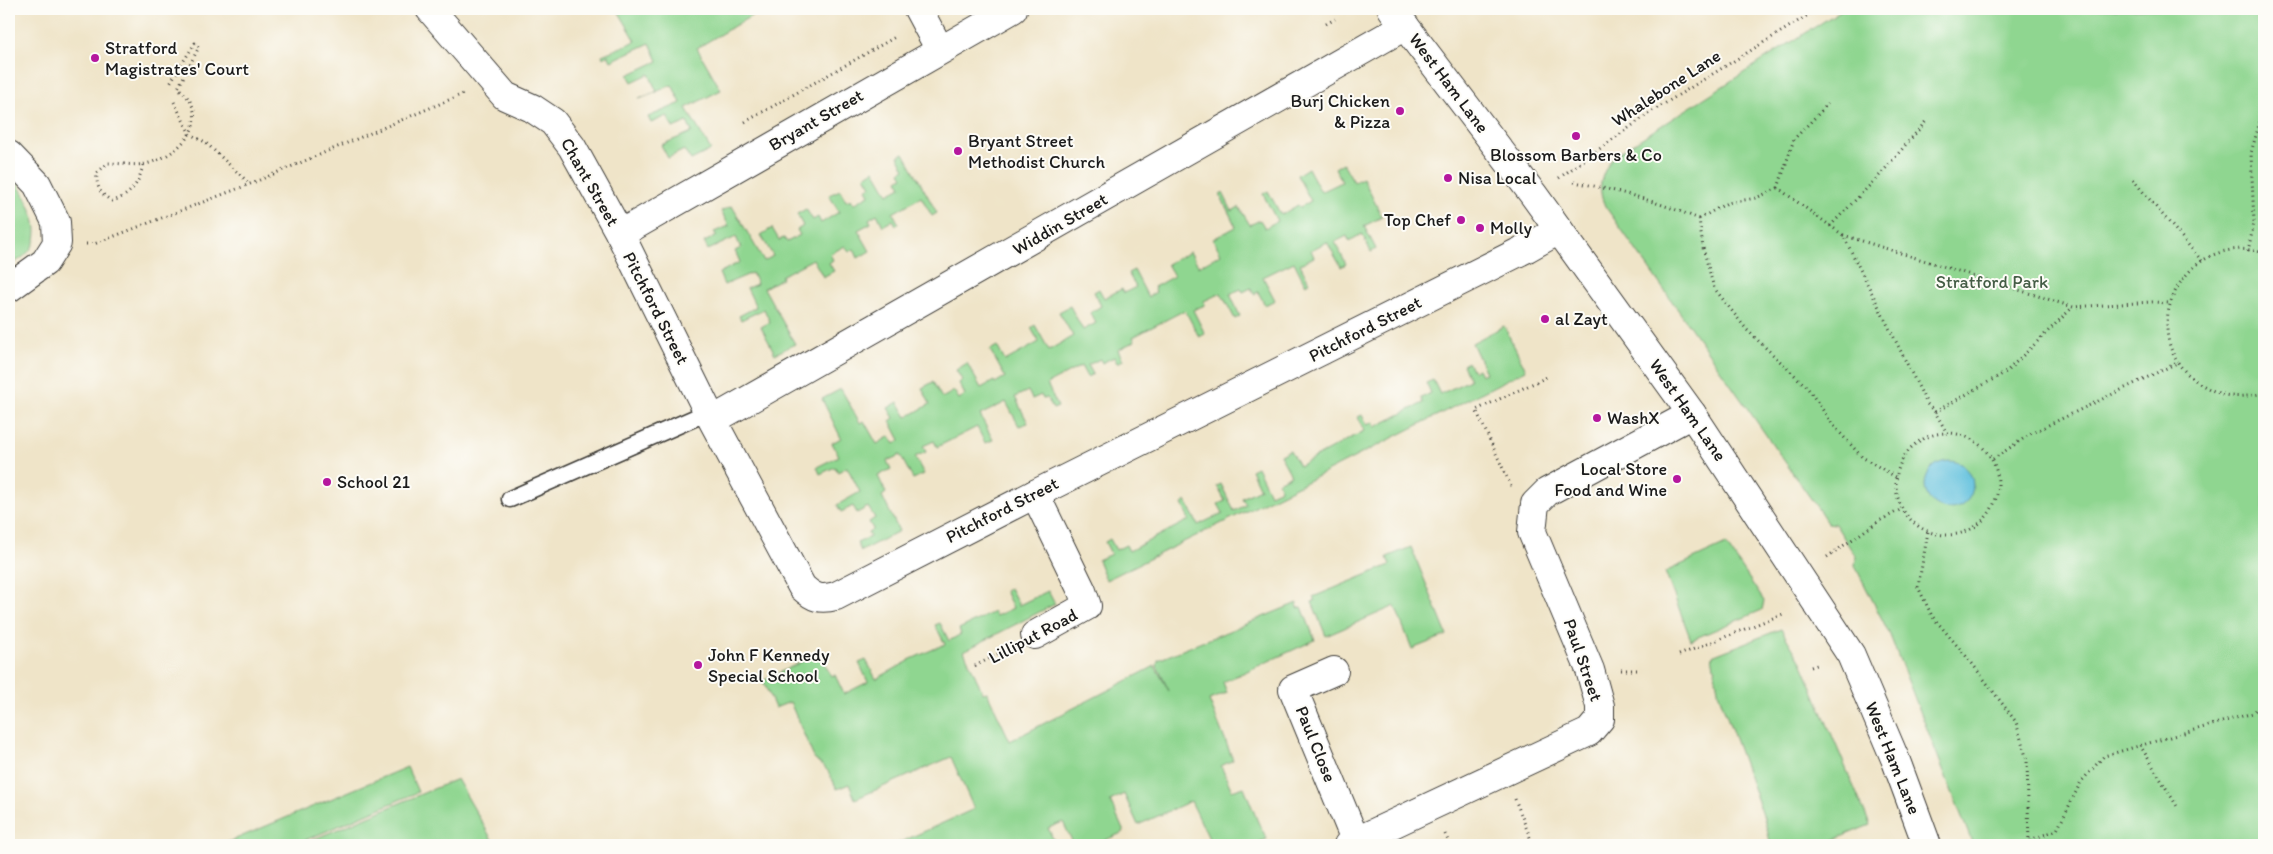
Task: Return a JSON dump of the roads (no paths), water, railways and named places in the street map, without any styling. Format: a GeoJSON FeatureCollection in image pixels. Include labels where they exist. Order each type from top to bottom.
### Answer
{"type":"FeatureCollection","features":[{"type":"Feature","properties":{"kind":"street","name":"Chant Street"},"geometry":{"type":"LineString","coordinates":[[430,9],[505,96],[532,108],[553,122],[586,169],[620,234]]}},
{"type":"Feature","properties":{"kind":"street"},"geometry":{"type":"LineString","coordinates":[[918,9],[940,50]]}},
{"type":"Feature","properties":{"kind":"street","name":"Bryant Street"},"geometry":{"type":"LineString","coordinates":[[620,234],[1013,9]]}},
{"type":"Feature","properties":{"kind":"street","name":"West Ham Lane"},"geometry":{"type":"LineString","coordinates":[[1398,17],[1533,194],[1692,414],[1851,655],[1896,761],[1927,845]]}},
{"type":"Feature","properties":{"kind":"street","name":"Widdin Street"},"geometry":{"type":"LineString","coordinates":[[711,416],[1398,17]]}},
{"type":"Feature","properties":{"kind":"street"},"geometry":{"type":"LineString","coordinates":[[9,155],[37,184],[56,222],[57,243],[45,262],[9,288]]}},
{"type":"Feature","properties":{"kind":"street","name":"Pitchford Street"},"geometry":{"type":"LineString","coordinates":[[620,234],[711,416],[802,587],[814,598],[824,599],[836,596],[1034,494],[1518,253],[1558,230]]}},
{"type":"Feature","properties":{"kind":"street","name":"Paul Street"},"geometry":{"type":"LineString","coordinates":[[1352,843],[1590,732],[1600,719],[1600,706],[1590,670],[1532,532],[1536,504],[1548,492],[1692,414]]}},
{"type":"Feature","properties":{"kind":"street","name":"Lilliput Road"},"geometry":{"type":"LineString","coordinates":[[1034,494],[1082,591],[1087,606],[1035,635]]}},
{"type":"Feature","properties":{"kind":"street","name":"Paul Close"},"geometry":{"type":"LineString","coordinates":[[1334,671],[1293,689],[1352,843]]}},
{"type":"Feature","properties":{"kind":"lane"},"geometry":{"type":"LineString","coordinates":[[510,499],[711,416]]}},
{"type":"Feature","properties":{"kind":"water"},"geometry":{"type":"Polygon","coordinates":[[[1949,461],[1958,463],[1966,468],[1971,476],[1973,485],[1971,494],[1966,502],[1958,507],[1949,509],[1940,507],[1932,502],[1927,494],[1925,485],[1927,476],[1932,468],[1940,463],[1949,461]]]}},
{"type":"Feature","properties":{"kind":"place","name":"Stratford Magistrates' Court"},"geometry":{"type":"Point","coordinates":[95,58]}},
{"type":"Feature","properties":{"kind":"place","name":"Burj Chicken & Pizza"},"geometry":{"type":"Point","coordinates":[1400,111]}},
{"type":"Feature","properties":{"kind":"place","name":"Blossom Barbers & Co"},"geometry":{"type":"Point","coordinates":[1576,136]}},
{"type":"Feature","properties":{"kind":"place","name":"Bryant Street Methodist Church"},"geometry":{"type":"Point","coordinates":[958,151]}},
{"type":"Feature","properties":{"kind":"place","name":"Nisa Local"},"geometry":{"type":"Point","coordinates":[1448,178]}},
{"type":"Feature","properties":{"kind":"place","name":"Top Chef"},"geometry":{"type":"Point","coordinates":[1461,220]}},
{"type":"Feature","properties":{"kind":"place","name":"Molly"},"geometry":{"type":"Point","coordinates":[1480,228]}},
{"type":"Feature","properties":{"kind":"place","name":"al Zayt"},"geometry":{"type":"Point","coordinates":[1545,319]}},
{"type":"Feature","properties":{"kind":"place","name":"WashX"},"geometry":{"type":"Point","coordinates":[1597,418]}},
{"type":"Feature","properties":{"kind":"place","name":"Local Store Food and Wine"},"geometry":{"type":"Point","coordinates":[1677,479]}},
{"type":"Feature","properties":{"kind":"place","name":"School 21"},"geometry":{"type":"Point","coordinates":[327,482]}},
{"type":"Feature","properties":{"kind":"place","name":"John F Kennedy Special School"},"geometry":{"type":"Point","coordinates":[698,665]}},
{"type":"Feature","properties":{"kind":"park label","name":"Stratford Park"},"geometry":{"type":"Point","coordinates":[1992,282]}}]}
